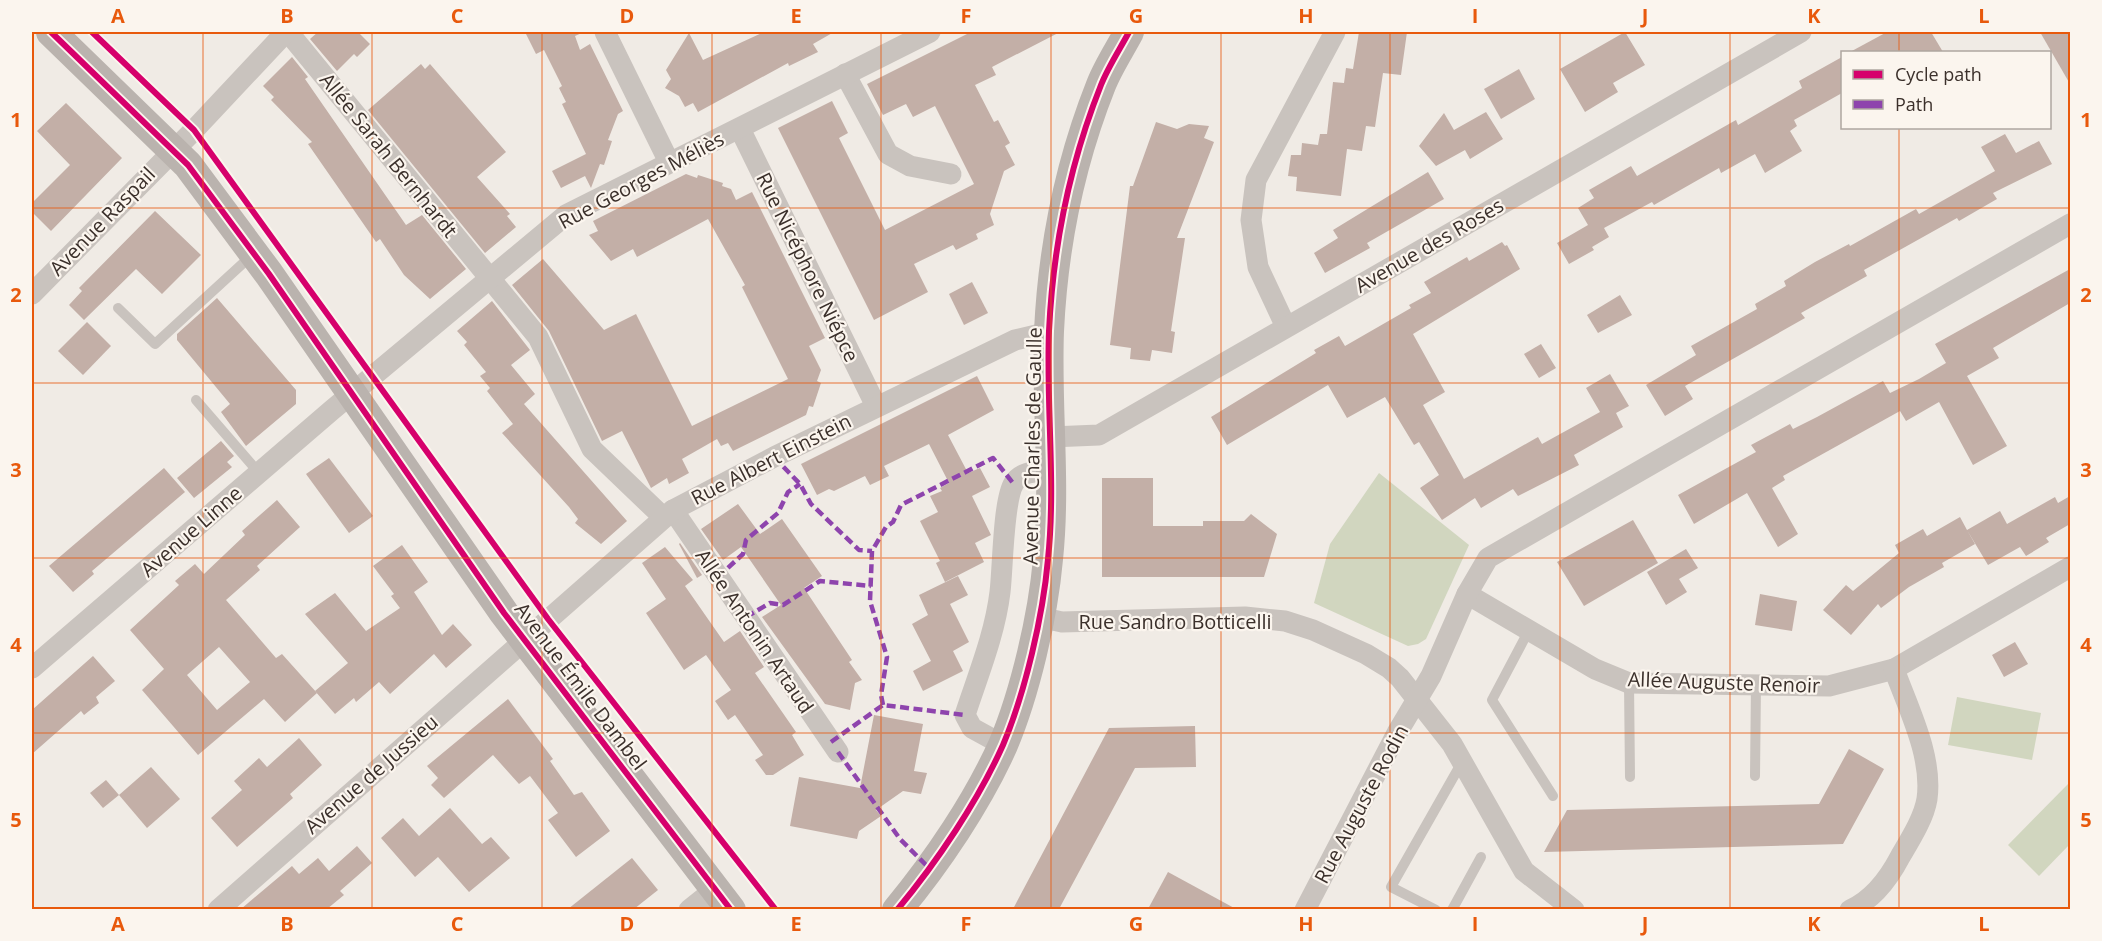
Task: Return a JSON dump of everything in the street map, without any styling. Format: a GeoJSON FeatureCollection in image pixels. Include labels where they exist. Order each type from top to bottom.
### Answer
{"type":"FeatureCollection","features":[{"type":"Feature","properties":{"kind":"street","name":"Avenue Émile Dambel"},"geometry":{"type":"LineString","coordinates":[[51,32],[173,149],[254,253],[525,639],[722,900]]}},
{"type":"Feature","properties":{"kind":"street","name":"Avenue Raspail"},"geometry":{"type":"LineString","coordinates":[[32,294],[287,32]]}},
{"type":"Feature","properties":{"kind":"street","name":"Allée Sarah Bernhardt"},"geometry":{"type":"LineString","coordinates":[[287,32],[538,337],[592,449],[668,514]]}},
{"type":"Feature","properties":{"kind":"street"},"geometry":{"type":"LineString","coordinates":[[605,32],[669,162]]}},
{"type":"Feature","properties":{"kind":"street","name":"Rue Georges Méliès"},"geometry":{"type":"LineString","coordinates":[[351,394],[566,215],[930,32]]}},
{"type":"Feature","properties":{"kind":"street","name":"Avenue Charles de Gaulle"},"geometry":{"type":"LineString","coordinates":[[897,909],[975,799],[1003,745],[1017,705],[1039,617],[1048,560],[1052,471],[1049,332],[1053,272],[1066,195],[1101,83],[1129,32]]}},
{"type":"Feature","properties":{"kind":"street"},"geometry":{"type":"LineString","coordinates":[[1286,327],[1258,267],[1251,220],[1256,180],[1335,32]]}},
{"type":"Feature","properties":{"kind":"street","name":"Avenue des Roses"},"geometry":{"type":"LineString","coordinates":[[1051,437],[1099,435],[1801,32]]}},
{"type":"Feature","properties":{"kind":"street"},"geometry":{"type":"LineString","coordinates":[[844,74],[888,154],[910,166],[951,174]]}},
{"type":"Feature","properties":{"kind":"street","name":"Rue Nicéphore Niépce"},"geometry":{"type":"LineString","coordinates":[[741,129],[876,406]]}},
{"type":"Feature","properties":{"kind":"street","name":"Rue Auguste Rodin"},"geometry":{"type":"LineString","coordinates":[[1305,909],[1397,733],[1418,700],[1467,594],[1488,558],[2070,224]]}},
{"type":"Feature","properties":{"kind":"street","name":"Rue Albert Einstein"},"geometry":{"type":"LineString","coordinates":[[525,639],[668,514],[876,406],[1015,340],[1049,332]]}},
{"type":"Feature","properties":{"kind":"street","name":"Avenue Linne"},"geometry":{"type":"LineString","coordinates":[[32,668],[351,394]]}},
{"type":"Feature","properties":{"kind":"street"},"geometry":{"type":"LineString","coordinates":[[1003,745],[972,728],[965,715],[987,648],[1000,594],[1007,517],[1013,483],[1024,473],[1052,471]]}},
{"type":"Feature","properties":{"kind":"street","name":"Allée Antonin Artaud"},"geometry":{"type":"LineString","coordinates":[[668,514],[838,752]]}},
{"type":"Feature","properties":{"kind":"street","name":"Allée Auguste Renoir"},"geometry":{"type":"LineString","coordinates":[[1467,594],[1595,669],[1629,683],[1829,686],[1894,669],[2070,567]]}},
{"type":"Feature","properties":{"kind":"street","name":"Rue Sandro Botticelli"},"geometry":{"type":"LineString","coordinates":[[1039,617],[1062,622],[1245,617],[1285,621],[1313,630],[1389,668],[1418,700],[1452,744],[1524,871],[1574,909]]}},
{"type":"Feature","properties":{"kind":"street","name":"Avenue de Jussieu"},"geometry":{"type":"LineString","coordinates":[[218,909],[525,639]]}},
{"type":"Feature","properties":{"kind":"street"},"geometry":{"type":"LineString","coordinates":[[1850,909],[1860,905],[1889,877],[1912,837],[1927,799],[1923,753],[1894,669]]}},
{"type":"Feature","properties":{"kind":"street"},"geometry":{"type":"LineString","coordinates":[[689,909],[722,900]]}},
{"type":"Feature","properties":{"kind":"lane"},"geometry":{"type":"LineString","coordinates":[[118,308],[155,344],[254,253]]}},
{"type":"Feature","properties":{"kind":"lane"},"geometry":{"type":"LineString","coordinates":[[196,400],[260,473]]}},
{"type":"Feature","properties":{"kind":"lane"},"geometry":{"type":"LineString","coordinates":[[1529,630],[1492,700],[1552,796]]}},
{"type":"Feature","properties":{"kind":"lane"},"geometry":{"type":"LineString","coordinates":[[1629,683],[1630,777]]}},
{"type":"Feature","properties":{"kind":"lane"},"geometry":{"type":"LineString","coordinates":[[1755,776],[1756,684]]}},
{"type":"Feature","properties":{"kind":"lane"},"geometry":{"type":"LineString","coordinates":[[1436,909],[1391,887],[1462,761]]}},
{"type":"Feature","properties":{"kind":"lane"},"geometry":{"type":"LineString","coordinates":[[1452,909],[1481,857]]}},
{"type":"Feature","properties":{"kind":"green space"},"geometry":{"type":"Polygon","coordinates":[[[1379,473],[1469,545],[1426,639],[1408,646],[1314,603],[1330,544],[1379,473]]]}},
{"type":"Feature","properties":{"kind":"green space"},"geometry":{"type":"Polygon","coordinates":[[[1957,697],[2041,713],[2032,760],[1948,745],[1957,697]]]}},
{"type":"Feature","properties":{"kind":"green space"},"geometry":{"type":"Polygon","coordinates":[[[2070,782],[2070,844],[2039,876],[2008,845],[2070,782]]]}},
{"type":"Feature","properties":{"kind":"building"},"geometry":{"type":"Polygon","coordinates":[[[318,32],[358,32],[370,44],[357,57],[354,54],[337,71],[310,39],[318,32]]]}},
{"type":"Feature","properties":{"kind":"building"},"geometry":{"type":"Polygon","coordinates":[[[525,32],[584,32],[575,36],[580,50],[590,44],[623,111],[618,114],[608,140],[612,141],[604,165],[600,164],[591,188],[585,176],[561,188],[552,171],[586,154],[562,104],[566,102],[559,88],[562,86],[544,50],[536,54],[525,32]]]}},
{"type":"Feature","properties":{"kind":"building"},"geometry":{"type":"Polygon","coordinates":[[[764,32],[834,32],[813,44],[818,52],[789,66],[788,63],[698,112],[693,103],[685,107],[679,96],[665,88],[671,79],[666,70],[689,33],[703,60],[764,32]]]}},
{"type":"Feature","properties":{"kind":"building"},"geometry":{"type":"Polygon","coordinates":[[[971,32],[1060,32],[992,67],[996,75],[975,85],[994,122],[998,120],[1010,143],[1005,146],[1015,165],[1004,171],[990,214],[994,225],[976,234],[978,239],[956,250],[953,245],[914,264],[928,292],[874,320],[778,128],[832,101],[848,133],[839,138],[885,230],[974,184],[935,106],[913,117],[906,104],[883,115],[867,84],[971,32]]]}},
{"type":"Feature","properties":{"kind":"building"},"geometry":{"type":"Polygon","coordinates":[[[1359,32],[1407,32],[1401,75],[1383,73],[1375,127],[1366,126],[1362,151],[1347,149],[1341,196],[1296,191],[1297,177],[1288,176],[1291,155],[1301,155],[1302,143],[1318,145],[1320,134],[1327,134],[1333,82],[1344,83],[1346,68],[1353,69],[1359,32]]]}},
{"type":"Feature","properties":{"kind":"building"},"geometry":{"type":"Polygon","coordinates":[[[1625,32],[1645,65],[1613,83],[1618,92],[1585,112],[1560,69],[1625,32]]]}},
{"type":"Feature","properties":{"kind":"building"},"geometry":{"type":"Polygon","coordinates":[[[1887,32],[1931,32],[1942,51],[1852,51],[1887,32]]]}},
{"type":"Feature","properties":{"kind":"building"},"geometry":{"type":"Polygon","coordinates":[[[2040,32],[2070,32],[2070,84],[2051,51],[2040,32]]]}},
{"type":"Feature","properties":{"kind":"building"},"geometry":{"type":"Polygon","coordinates":[[[292,57],[308,77],[305,79],[406,225],[422,215],[466,269],[430,299],[404,275],[380,239],[376,242],[308,144],[312,142],[271,100],[274,97],[263,86],[292,57]]]}},
{"type":"Feature","properties":{"kind":"building"},"geometry":{"type":"Polygon","coordinates":[[[1841,58],[1841,94],[1794,120],[1797,126],[1790,131],[1802,151],[1765,173],[1755,154],[1721,173],[1719,168],[1654,205],[1652,202],[1604,228],[1609,237],[1592,247],[1594,250],[1569,264],[1557,243],[1588,225],[1578,208],[1594,198],[1589,190],[1631,166],[1637,176],[1736,120],[1738,125],[1802,88],[1799,81],[1841,58]]]}},
{"type":"Feature","properties":{"kind":"building"},"geometry":{"type":"Polygon","coordinates":[[[421,64],[425,69],[430,64],[506,152],[477,177],[510,214],[507,216],[516,227],[485,253],[368,110],[421,64]]]}},
{"type":"Feature","properties":{"kind":"building"},"geometry":{"type":"Polygon","coordinates":[[[1519,69],[1535,99],[1501,119],[1484,89],[1519,69]]]}},
{"type":"Feature","properties":{"kind":"building"},"geometry":{"type":"Polygon","coordinates":[[[66,103],[122,158],[51,231],[32,212],[32,203],[70,165],[37,131],[66,103]]]}},
{"type":"Feature","properties":{"kind":"building"},"geometry":{"type":"Polygon","coordinates":[[[1486,112],[1503,139],[1470,159],[1465,150],[1436,166],[1419,146],[1444,113],[1454,130],[1486,112]]]}},
{"type":"Feature","properties":{"kind":"building"},"geometry":{"type":"Polygon","coordinates":[[[1156,122],[1177,129],[1189,124],[1209,126],[1204,138],[1214,142],[1177,238],[1185,238],[1171,331],[1175,332],[1172,353],[1152,350],[1150,361],[1130,359],[1131,348],[1110,345],[1130,186],[1133,186],[1156,122]]]}},
{"type":"Feature","properties":{"kind":"building"},"geometry":{"type":"Polygon","coordinates":[[[2005,134],[2016,153],[2039,141],[2052,164],[1993,193],[1997,199],[1959,221],[1957,218],[1864,270],[1867,276],[1801,313],[1805,318],[1685,386],[1693,399],[1665,416],[1646,385],[1696,355],[1691,346],[1757,309],[1755,304],[1786,286],[1784,281],[1815,262],[1849,244],[1850,246],[1916,209],[1919,214],[1995,171],[1981,147],[2005,134]]]}},
{"type":"Feature","properties":{"kind":"building"},"geometry":{"type":"Polygon","coordinates":[[[1428,172],[1444,199],[1367,243],[1370,248],[1325,273],[1314,253],[1338,238],[1333,230],[1428,172]]]}},
{"type":"Feature","properties":{"kind":"building"},"geometry":{"type":"Polygon","coordinates":[[[686,174],[697,178],[698,175],[723,183],[722,186],[731,189],[736,200],[752,192],[825,338],[809,346],[821,370],[817,381],[821,383],[813,407],[809,406],[806,415],[733,451],[728,443],[721,446],[717,439],[682,459],[689,473],[669,484],[667,478],[651,488],[622,431],[602,441],[549,331],[512,285],[543,259],[604,330],[636,314],[692,426],[788,379],[742,287],[745,285],[708,219],[637,257],[633,249],[611,261],[589,235],[598,231],[593,221],[686,174]]]}},
{"type":"Feature","properties":{"kind":"building"},"geometry":{"type":"Polygon","coordinates":[[[155,211],[201,255],[162,294],[136,269],[84,320],[69,305],[82,291],[79,288],[155,211]]]}},
{"type":"Feature","properties":{"kind":"building"},"geometry":{"type":"Polygon","coordinates":[[[1502,242],[1505,246],[1507,245],[1520,269],[1413,334],[1445,392],[1423,405],[1464,479],[1538,437],[1542,444],[1600,412],[1586,388],[1610,374],[1629,406],[1616,413],[1623,427],[1574,455],[1579,465],[1518,496],[1513,489],[1481,508],[1475,498],[1442,520],[1420,488],[1439,475],[1419,442],[1414,445],[1385,397],[1347,418],[1328,385],[1227,445],[1211,417],[1316,353],[1314,350],[1339,336],[1345,346],[1411,308],[1409,305],[1431,293],[1424,282],[1467,257],[1469,261],[1502,242]]]}},
{"type":"Feature","properties":{"kind":"building"},"geometry":{"type":"Polygon","coordinates":[[[2070,269],[2070,303],[1993,348],[1999,358],[1967,376],[2007,446],[1973,465],[1939,402],[1906,421],[1900,411],[1783,476],[1785,480],[1772,488],[1798,534],[1778,547],[1747,493],[1694,524],[1678,495],[1756,452],[1751,445],[1790,424],[1793,429],[1883,381],[1890,393],[1919,379],[1946,363],[1935,344],[2070,269]]]}},
{"type":"Feature","properties":{"kind":"building"},"geometry":{"type":"Polygon","coordinates":[[[972,282],[988,313],[964,325],[949,294],[972,282]]]}},
{"type":"Feature","properties":{"kind":"building"},"geometry":{"type":"Polygon","coordinates":[[[1620,295],[1632,315],[1598,333],[1587,315],[1620,295]]]}},
{"type":"Feature","properties":{"kind":"building"},"geometry":{"type":"Polygon","coordinates":[[[217,298],[296,390],[296,404],[246,446],[221,412],[230,404],[177,340],[177,334],[217,298]]]}},
{"type":"Feature","properties":{"kind":"building"},"geometry":{"type":"Polygon","coordinates":[[[492,301],[530,350],[511,365],[535,394],[524,404],[627,521],[601,544],[575,523],[578,519],[569,507],[502,433],[513,424],[487,391],[490,388],[480,376],[486,372],[464,345],[467,342],[457,331],[492,301]]]}},
{"type":"Feature","properties":{"kind":"building"},"geometry":{"type":"Polygon","coordinates":[[[87,322],[111,346],[83,375],[58,351],[87,322]]]}},
{"type":"Feature","properties":{"kind":"building"},"geometry":{"type":"Polygon","coordinates":[[[1541,344],[1556,368],[1539,378],[1524,354],[1541,344]]]}},
{"type":"Feature","properties":{"kind":"building"},"geometry":{"type":"Polygon","coordinates":[[[977,376],[994,410],[948,435],[968,473],[980,468],[990,487],[972,496],[991,535],[975,543],[984,562],[945,582],[936,563],[940,561],[920,521],[938,512],[930,496],[942,491],[940,488],[949,483],[929,444],[884,466],[889,476],[870,485],[865,476],[834,491],[829,489],[817,495],[801,464],[977,376]]]}},
{"type":"Feature","properties":{"kind":"building"},"geometry":{"type":"Polygon","coordinates":[[[221,441],[234,456],[227,462],[232,467],[194,498],[177,478],[221,441]]]}},
{"type":"Feature","properties":{"kind":"building"},"geometry":{"type":"Polygon","coordinates":[[[329,458],[373,516],[349,533],[306,474],[329,458]]]}},
{"type":"Feature","properties":{"kind":"building"},"geometry":{"type":"Polygon","coordinates":[[[164,468],[185,492],[92,571],[94,574],[73,592],[49,566],[164,468]]]}},
{"type":"Feature","properties":{"kind":"building"},"geometry":{"type":"Polygon","coordinates":[[[1102,478],[1153,478],[1153,526],[1203,526],[1203,521],[1244,521],[1251,514],[1277,534],[1264,577],[1102,577],[1102,478]]]}},
{"type":"Feature","properties":{"kind":"building"},"geometry":{"type":"Polygon","coordinates":[[[2070,496],[2070,524],[2046,538],[2049,542],[2026,556],[2020,547],[1988,565],[1967,530],[2000,511],[2007,524],[2055,497],[2058,503],[2070,496]]]}},
{"type":"Feature","properties":{"kind":"building"},"geometry":{"type":"Polygon","coordinates":[[[277,500],[300,527],[257,566],[260,570],[226,600],[276,658],[282,654],[317,693],[285,722],[264,699],[198,755],[142,690],[164,669],[130,630],[179,585],[175,581],[195,564],[204,574],[245,535],[242,531],[277,500]],[[219,647],[187,675],[217,710],[250,682],[219,647]]]}},
{"type":"Feature","properties":{"kind":"building"},"geometry":{"type":"Polygon","coordinates":[[[738,504],[760,534],[782,519],[822,576],[804,588],[852,660],[849,662],[862,680],[855,683],[850,710],[825,704],[762,617],[781,605],[741,547],[723,560],[701,529],[738,504]]]}},
{"type":"Feature","properties":{"kind":"building"},"geometry":{"type":"Polygon","coordinates":[[[1960,517],[1975,544],[1942,563],[1944,567],[1909,587],[1881,608],[1878,604],[1851,635],[1823,610],[1846,585],[1853,591],[1899,553],[1895,545],[1923,529],[1927,536],[1960,517]]]}},
{"type":"Feature","properties":{"kind":"building"},"geometry":{"type":"Polygon","coordinates":[[[1633,520],[1658,563],[1584,606],[1557,562],[1633,520]]]}},
{"type":"Feature","properties":{"kind":"building"},"geometry":{"type":"Polygon","coordinates":[[[679,544],[702,575],[697,578],[679,544]]]}},
{"type":"Feature","properties":{"kind":"building"},"geometry":{"type":"Polygon","coordinates":[[[402,545],[428,582],[414,592],[442,635],[453,624],[472,645],[446,668],[434,654],[390,694],[379,682],[356,702],[354,698],[335,714],[315,691],[348,663],[305,614],[335,593],[366,631],[400,608],[391,596],[394,594],[373,566],[402,545]]]}},
{"type":"Feature","properties":{"kind":"building"},"geometry":{"type":"Polygon","coordinates":[[[665,547],[693,580],[685,586],[724,642],[740,631],[764,667],[755,673],[796,732],[792,735],[804,755],[773,775],[766,775],[755,760],[763,755],[735,715],[728,720],[715,701],[731,690],[706,655],[684,670],[646,613],[666,599],[642,563],[665,547]]]}},
{"type":"Feature","properties":{"kind":"building"},"geometry":{"type":"Polygon","coordinates":[[[1686,549],[1698,568],[1679,579],[1687,592],[1666,605],[1647,572],[1686,549]]]}},
{"type":"Feature","properties":{"kind":"building"},"geometry":{"type":"Polygon","coordinates":[[[958,576],[968,595],[950,604],[969,642],[953,651],[963,671],[923,691],[913,671],[931,661],[912,624],[928,615],[919,595],[958,576]]]}},
{"type":"Feature","properties":{"kind":"building"},"geometry":{"type":"Polygon","coordinates":[[[1760,594],[1797,601],[1792,631],[1755,625],[1760,594]]]}},
{"type":"Feature","properties":{"kind":"building"},"geometry":{"type":"Polygon","coordinates":[[[2015,642],[2028,664],[2004,677],[1992,655],[2015,642]]]}},
{"type":"Feature","properties":{"kind":"building"},"geometry":{"type":"Polygon","coordinates":[[[93,656],[115,681],[96,697],[99,703],[84,715],[81,711],[32,754],[32,710],[93,656]]]}},
{"type":"Feature","properties":{"kind":"building"},"geometry":{"type":"Polygon","coordinates":[[[508,699],[553,759],[550,761],[574,795],[582,792],[610,831],[576,857],[548,820],[558,813],[530,776],[519,784],[493,755],[444,798],[431,785],[438,778],[427,766],[508,699]]]}},
{"type":"Feature","properties":{"kind":"building"},"geometry":{"type":"Polygon","coordinates":[[[874,715],[923,724],[914,771],[927,773],[921,794],[903,791],[876,810],[881,816],[859,831],[857,839],[790,826],[799,777],[860,788],[874,715]]]}},
{"type":"Feature","properties":{"kind":"building"},"geometry":{"type":"Polygon","coordinates":[[[1195,726],[1196,767],[1135,768],[1059,909],[1013,909],[1109,728],[1195,726]]]}},
{"type":"Feature","properties":{"kind":"building"},"geometry":{"type":"Polygon","coordinates":[[[299,738],[322,765],[290,794],[293,798],[237,847],[211,818],[242,790],[234,781],[259,758],[267,767],[299,738]]]}},
{"type":"Feature","properties":{"kind":"building"},"geometry":{"type":"Polygon","coordinates":[[[1849,749],[1884,769],[1843,844],[1544,852],[1567,810],[1819,804],[1849,749]]]}},
{"type":"Feature","properties":{"kind":"building"},"geometry":{"type":"Polygon","coordinates":[[[151,767],[180,799],[147,828],[119,795],[151,767]]]}},
{"type":"Feature","properties":{"kind":"building"},"geometry":{"type":"Polygon","coordinates":[[[106,780],[119,795],[103,808],[90,793],[106,780]]]}},
{"type":"Feature","properties":{"kind":"building"},"geometry":{"type":"Polygon","coordinates":[[[450,808],[482,844],[491,837],[510,858],[469,892],[438,857],[415,877],[381,838],[403,818],[419,836],[450,808]]]}},
{"type":"Feature","properties":{"kind":"building"},"geometry":{"type":"Polygon","coordinates":[[[357,846],[372,863],[340,891],[344,895],[327,909],[241,909],[292,866],[299,874],[318,858],[329,871],[357,846]]]}},
{"type":"Feature","properties":{"kind":"building"},"geometry":{"type":"Polygon","coordinates":[[[632,858],[658,890],[634,909],[568,909],[632,858]]]}},
{"type":"Feature","properties":{"kind":"building"},"geometry":{"type":"Polygon","coordinates":[[[1168,872],[1236,909],[1148,909],[1168,872]]]}},
{"type":"Feature","properties":{"kind":"marked path"},"geometry":{"type":"LineString","coordinates":[[774,457],[800,484],[811,504],[859,550],[872,551]]}},
{"type":"Feature","properties":{"kind":"marked path"},"geometry":{"type":"LineString","coordinates":[[883,705],[881,695],[887,657],[870,601],[872,551],[886,527],[893,522],[901,505],[993,458],[1013,483]]}},
{"type":"Feature","properties":{"kind":"marked path"},"geometry":{"type":"LineString","coordinates":[[718,577],[743,554],[746,540],[778,513],[788,492],[800,484]]}},
{"type":"Feature","properties":{"kind":"marked path"},"geometry":{"type":"LineString","coordinates":[[746,617],[770,603],[783,605],[820,581],[871,586]]}},
{"type":"Feature","properties":{"kind":"marked path"},"geometry":{"type":"LineString","coordinates":[[831,742],[883,705],[965,715]]}},
{"type":"Feature","properties":{"kind":"marked path"},"geometry":{"type":"LineString","coordinates":[[838,752],[900,839],[928,867]]}},
{"type":"Feature","properties":{"kind":"cycle path"},"geometry":{"type":"LineString","coordinates":[[51,32],[188,165],[269,274],[504,613],[731,910]]}},
{"type":"Feature","properties":{"kind":"cycle path"},"geometry":{"type":"LineString","coordinates":[[92,32],[194,130],[548,619],[776,910]]}},
{"type":"Feature","properties":{"kind":"cycle path"},"geometry":{"type":"LineString","coordinates":[[897,910],[942,851],[982,788],[1003,745],[1026,678],[1046,581],[1050,530],[1049,331],[1054,268],[1065,206],[1080,145],[1104,78],[1129,32]]}}]}
